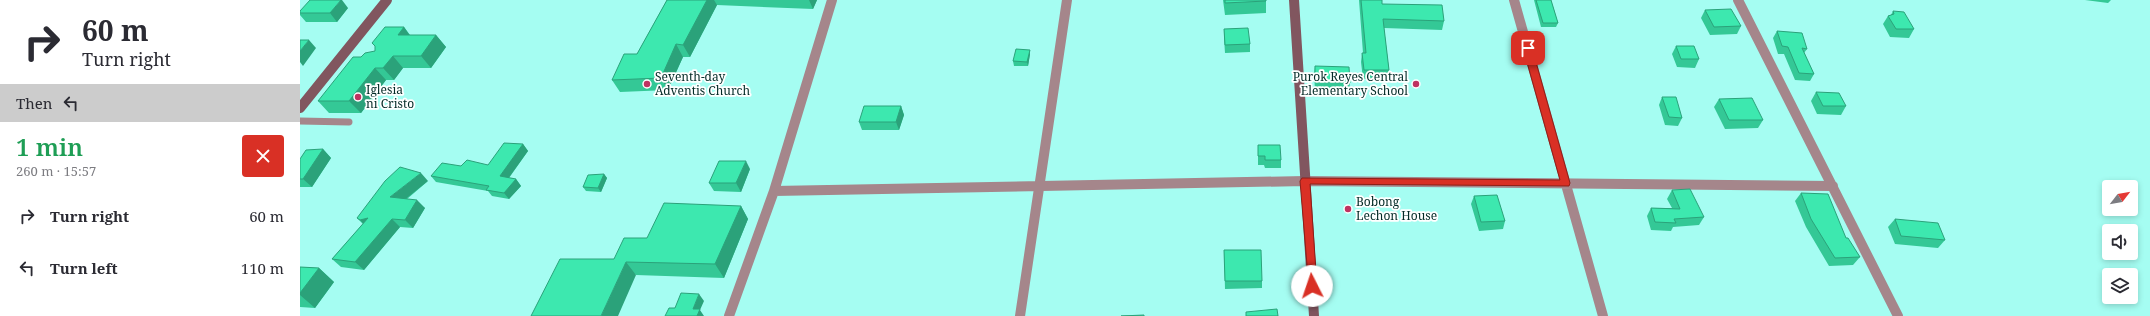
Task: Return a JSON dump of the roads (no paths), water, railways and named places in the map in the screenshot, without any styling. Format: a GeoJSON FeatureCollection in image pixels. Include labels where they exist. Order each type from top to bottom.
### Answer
{"type":"FeatureCollection","features":[{"type":"Feature","properties":{"kind":"main road"},"geometry":{"type":"LineString","coordinates":[[300,108],[343,59],[387,0]]}},
{"type":"Feature","properties":{"kind":"main road"},"geometry":{"type":"LineString","coordinates":[[1294,0],[1314,316]]}},
{"type":"Feature","properties":{"kind":"street"},"geometry":{"type":"LineString","coordinates":[[729,316],[774,191],[832,0]]}},
{"type":"Feature","properties":{"kind":"street"},"geometry":{"type":"LineString","coordinates":[[1020,316],[1068,0]]}},
{"type":"Feature","properties":{"kind":"street"},"geometry":{"type":"LineString","coordinates":[[1514,0],[1603,316]]}},
{"type":"Feature","properties":{"kind":"street"},"geometry":{"type":"LineString","coordinates":[[1738,0],[1898,316]]}},
{"type":"Feature","properties":{"kind":"street"},"geometry":{"type":"LineString","coordinates":[[774,191],[1305,181],[1833,186]]}},
{"type":"Feature","properties":{"kind":"lane"},"geometry":{"type":"LineString","coordinates":[[300,121],[349,122]]}},
{"type":"Feature","properties":{"kind":"place","name":"Seventh-day Adventis Church"},"geometry":{"type":"Point","coordinates":[647,84]}},
{"type":"Feature","properties":{"kind":"place","name":"Purok Reyes Central Elementary School"},"geometry":{"type":"Point","coordinates":[1416,84]}},
{"type":"Feature","properties":{"kind":"place","name":"Iglesia ni Cristo"},"geometry":{"type":"Point","coordinates":[358,97]}},
{"type":"Feature","properties":{"kind":"place","name":"Bobong Lechon House"},"geometry":{"type":"Point","coordinates":[1348,209]}}]}
